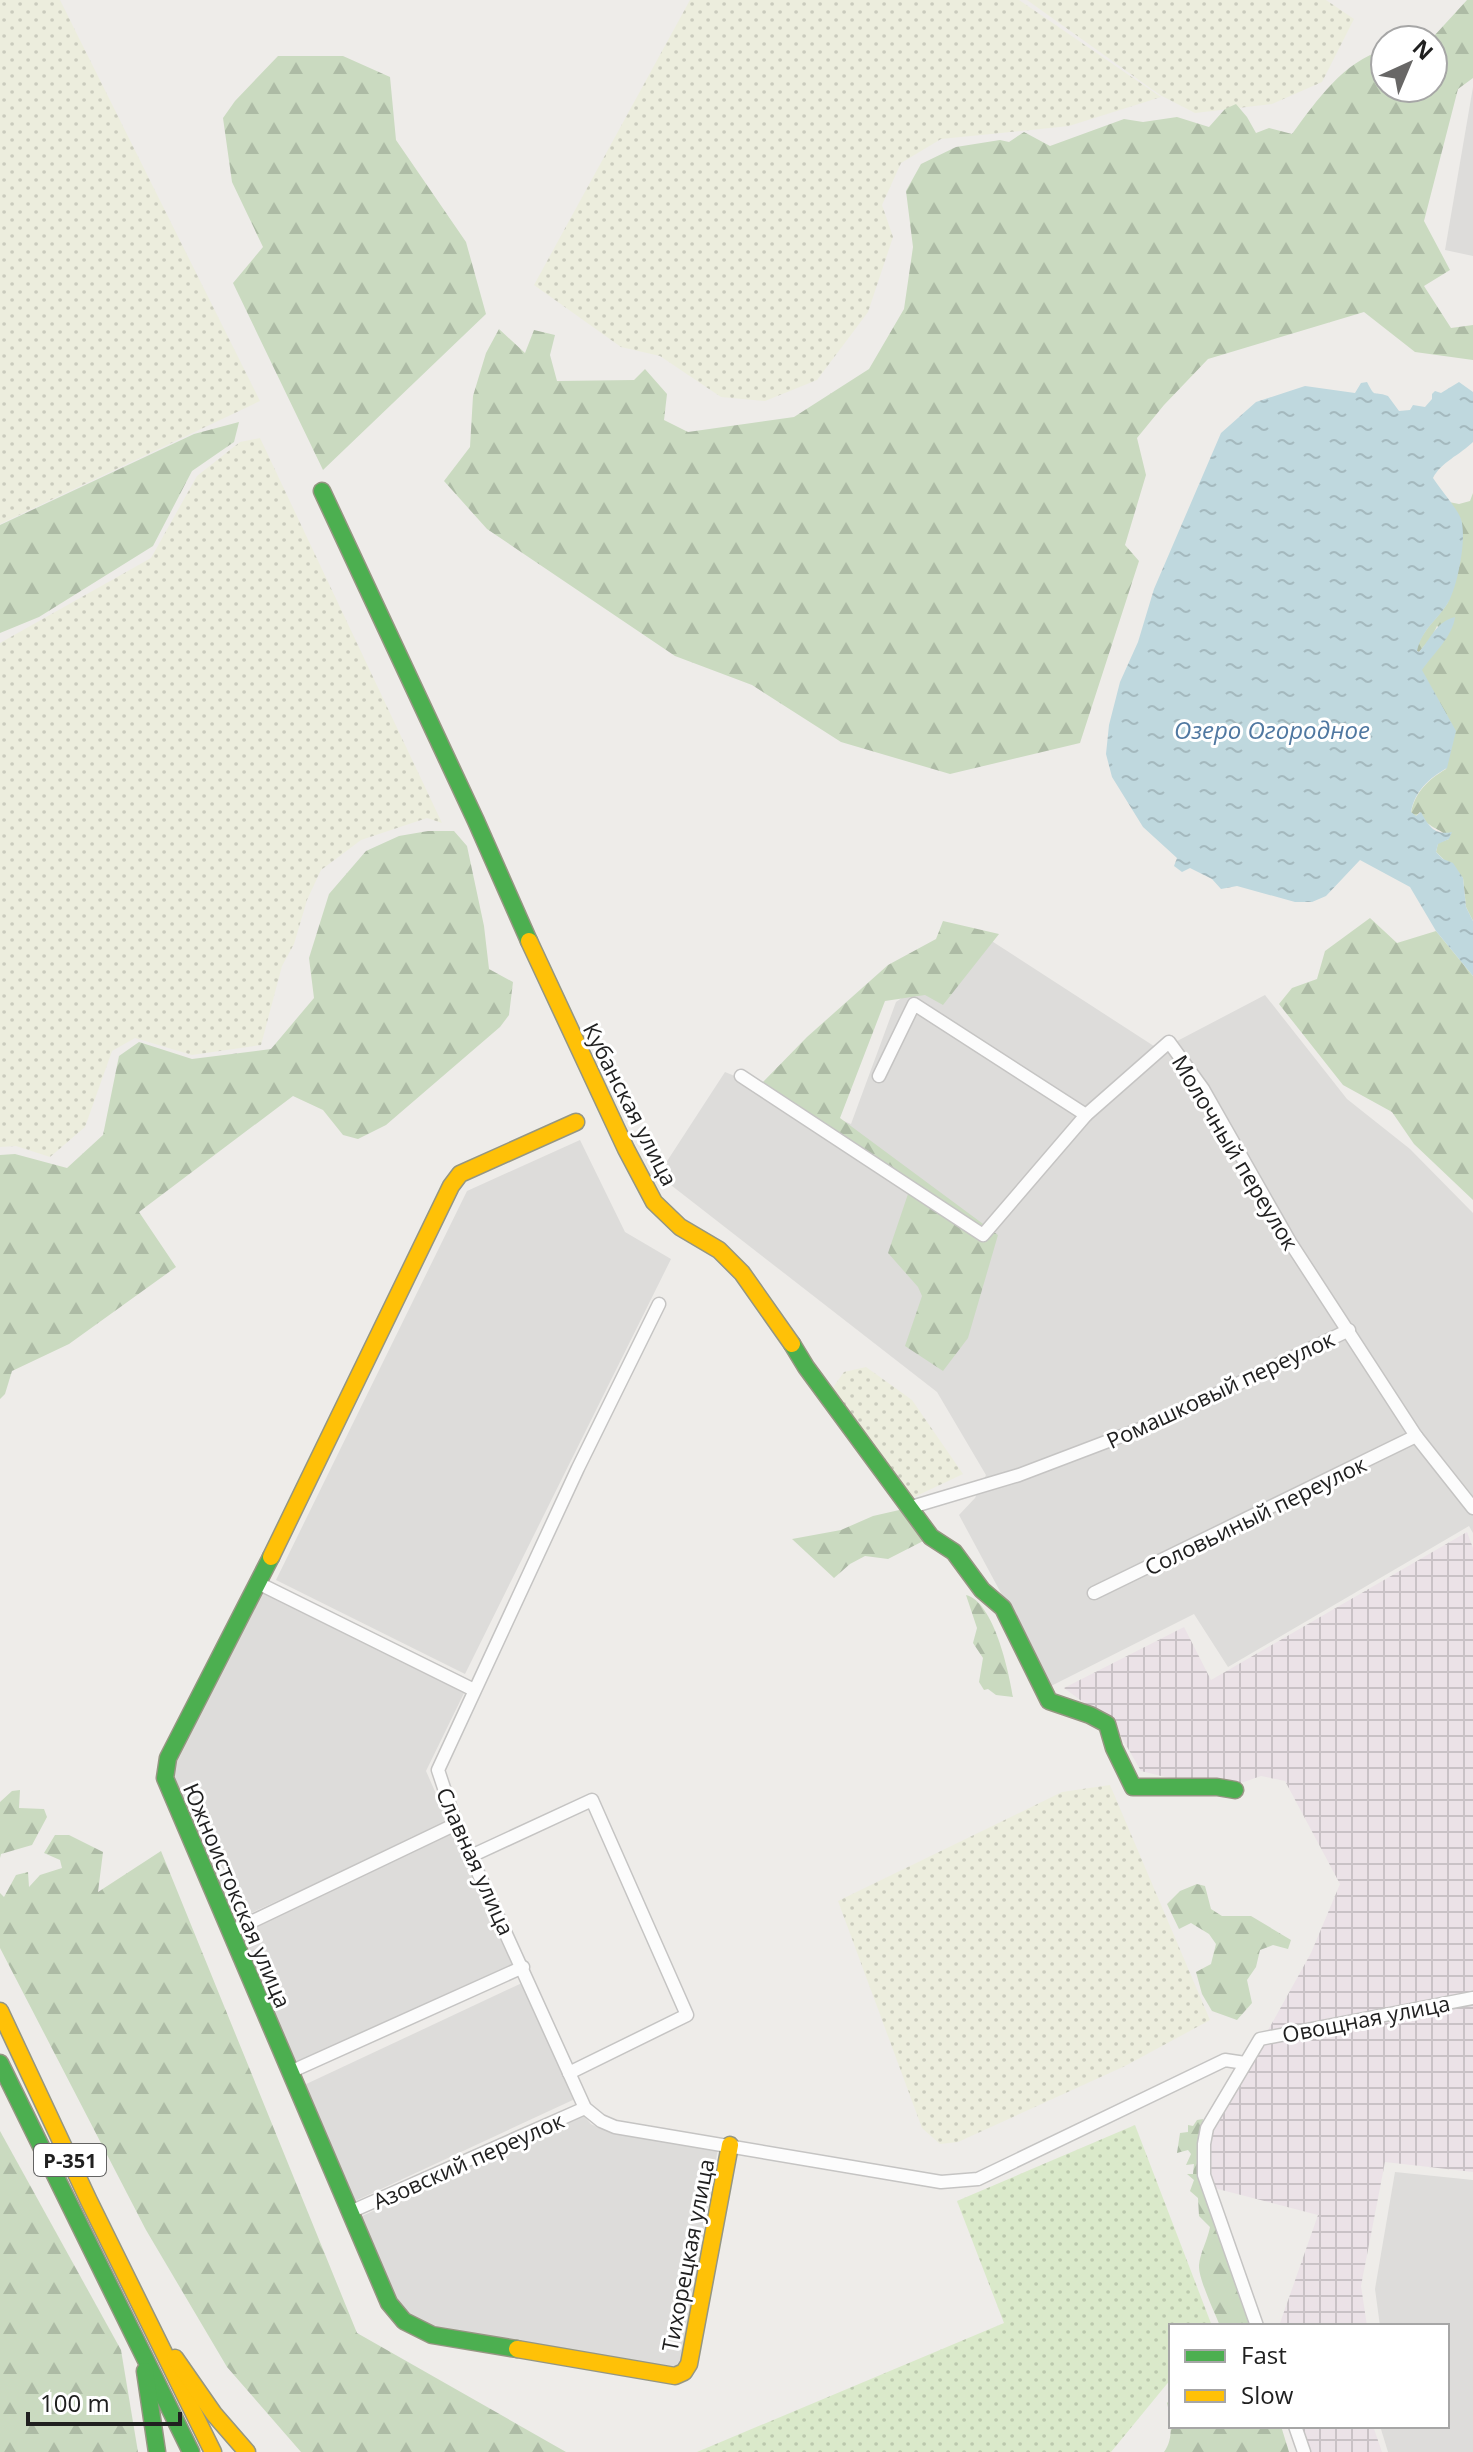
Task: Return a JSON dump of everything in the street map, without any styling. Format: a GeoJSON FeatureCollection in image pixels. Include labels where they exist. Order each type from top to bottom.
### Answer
{"type":"FeatureCollection","features":[{"type":"Feature","properties":{"kind":"main road","name":"Кубанская улица"},"geometry":{"type":"LineString","coordinates":[[322,491],[482,832],[555,1001],[654,1202],[680,1227],[719,1250],[742,1273],[908,1508],[931,1537],[954,1552],[982,1590],[1003,1608],[1049,1701],[1107,1724],[1114,1748],[1133,1787],[1217,1787],[1235,1790]]}},
{"type":"Feature","properties":{"kind":"main road","name":"Южноистокская улица"},"geometry":{"type":"LineString","coordinates":[[576,1122],[460,1174],[451,1186],[164,1770],[167,1785],[389,2303],[404,2321],[423,2332],[675,2376],[684,2372]]}},
{"type":"Feature","properties":{"kind":"main road","name":"Р-351"},"geometry":{"type":"LineString","coordinates":[[0,2011],[213,2452]]}},
{"type":"Feature","properties":{"kind":"main road","name":"Р-351"},"geometry":{"type":"LineString","coordinates":[[0,2063],[191,2452]]}},
{"type":"Feature","properties":{"kind":"main road","name":"Тихорецкая улица"},"geometry":{"type":"LineString","coordinates":[[684,2372],[689,2364],[730,2145]]}},
{"type":"Feature","properties":{"kind":"main road"},"geometry":{"type":"LineString","coordinates":[[142,2309],[214,2414],[247,2452]]}},
{"type":"Feature","properties":{"kind":"main road"},"geometry":{"type":"LineString","coordinates":[[141,2350],[157,2452]]}},
{"type":"Feature","properties":{"kind":"street"},"geometry":{"type":"LineString","coordinates":[[741,1076],[983,1235],[1086,1115],[914,1004],[879,1076]]}},
{"type":"Feature","properties":{"kind":"street","name":"Молочный переулок"},"geometry":{"type":"LineString","coordinates":[[1086,1115],[1169,1042],[1203,1089],[1290,1242],[1416,1436],[1473,1508]]}},
{"type":"Feature","properties":{"kind":"street","name":"Славная улица"},"geometry":{"type":"LineString","coordinates":[[585,2108],[456,1824],[438,1770],[571,1482],[659,1304]]}},
{"type":"Feature","properties":{"kind":"street","name":"Ромашковый переулок"},"geometry":{"type":"LineString","coordinates":[[908,1508],[1019,1475],[1161,1421],[1349,1330]]}},
{"type":"Feature","properties":{"kind":"street","name":"Соловьиный переулок"},"geometry":{"type":"LineString","coordinates":[[1094,1593],[1416,1436]]}},
{"type":"Feature","properties":{"kind":"street"},"geometry":{"type":"LineString","coordinates":[[258,1583],[474,1690]]}},
{"type":"Feature","properties":{"kind":"street"},"geometry":{"type":"LineString","coordinates":[[471,1856],[592,1800],[687,2015],[569,2073]]}},
{"type":"Feature","properties":{"kind":"street"},"geometry":{"type":"LineString","coordinates":[[230,1932],[456,1824]]}},
{"type":"Feature","properties":{"kind":"street"},"geometry":{"type":"LineString","coordinates":[[290,2072],[523,1967]]}},
{"type":"Feature","properties":{"kind":"street","name":"Овощная улица"},"geometry":{"type":"LineString","coordinates":[[1245,2063],[1260,2039],[1473,1998]]}},
{"type":"Feature","properties":{"kind":"street"},"geometry":{"type":"LineString","coordinates":[[585,2108],[595,2118],[615,2127],[941,2182],[978,2179],[1225,2060],[1245,2063],[1207,2128],[1204,2175],[1256,2324]]}},
{"type":"Feature","properties":{"kind":"street","name":"Азовский переулок"},"geometry":{"type":"LineString","coordinates":[[350,2212],[585,2108]]}},
{"type":"Feature","properties":{"kind":"street"},"geometry":{"type":"LineString","coordinates":[[1296,2428],[1304,2452]]}},
{"type":"Feature","properties":{"kind":"shaded area"},"geometry":{"type":"Polygon","coordinates":[[[1473,87],[1473,256],[1445,250],[1473,87]]]}},
{"type":"Feature","properties":{"kind":"shaded area"},"geometry":{"type":"Polygon","coordinates":[[[987,938],[1160,1050],[1265,995],[1347,1099],[1410,1149],[1473,1213],[1473,1533],[1469,1526],[1228,1667],[1194,1614],[1051,1686],[959,1515],[975,1498],[986,1475],[937,1392],[658,1175],[725,1072],[851,1124],[896,1002],[987,938]]]}},
{"type":"Feature","properties":{"kind":"shaded area"},"geometry":{"type":"Polygon","coordinates":[[[580,1140],[625,1232],[671,1259],[465,1674],[276,1580],[467,1191],[580,1140]]]}},
{"type":"Feature","properties":{"kind":"shaded area"},"geometry":{"type":"Polygon","coordinates":[[[1467,1532],[1473,1548],[1473,2172],[1385,2162],[1361,2286],[1367,2324],[1280,2324],[1318,2215],[1214,2188],[1206,2155],[1208,2138],[1311,1953],[1340,1884],[1285,1781],[1261,1776],[1241,1783],[1181,1781],[1141,1771],[1115,1726],[1064,1688],[1184,1627],[1211,1680],[1467,1532]]]}},
{"type":"Feature","properties":{"kind":"shaded area"},"geometry":{"type":"Polygon","coordinates":[[[259,1589],[465,1691],[426,1771],[449,1823],[231,1922],[170,1775],[171,1767],[259,1589]]]}},
{"type":"Feature","properties":{"kind":"shaded area"},"geometry":{"type":"Polygon","coordinates":[[[453,1831],[514,1965],[293,2064],[236,1934],[453,1831]]]}},
{"type":"Feature","properties":{"kind":"shaded area"},"geometry":{"type":"Polygon","coordinates":[[[522,1983],[575,2099],[353,2202],[302,2086],[522,1983]]]}},
{"type":"Feature","properties":{"kind":"shaded area"},"geometry":{"type":"Polygon","coordinates":[[[582,2114],[601,2129],[718,2148],[680,2369],[433,2331],[401,2310],[360,2217],[582,2114]]]}},
{"type":"Feature","properties":{"kind":"shaded area"},"geometry":{"type":"Polygon","coordinates":[[[1395,2172],[1473,2180],[1473,2452],[1388,2452],[1381,2428],[1449,2428],[1449,2324],[1380,2324],[1375,2289],[1395,2172]]]}},
{"type":"Feature","properties":{"kind":"shaded area"},"geometry":{"type":"Polygon","coordinates":[[[1300,2428],[1374,2428],[1382,2452],[1311,2452],[1300,2428]]]}},
{"type":"Feature","properties":{"kind":"green space"},"geometry":{"type":"Polygon","coordinates":[[[0,0],[60,0],[260,401],[0,524],[0,0]]]}},
{"type":"Feature","properties":{"kind":"green space"},"geometry":{"type":"Polygon","coordinates":[[[690,0],[1019,0],[1161,97],[1069,126],[941,139],[901,163],[882,205],[893,237],[868,312],[817,380],[765,401],[721,397],[660,356],[621,347],[534,285],[690,0]]]}},
{"type":"Feature","properties":{"kind":"green space"},"geometry":{"type":"Polygon","coordinates":[[[1027,0],[1326,0],[1354,19],[1322,82],[1272,104],[1195,113],[1160,95],[1027,0]]]}},
{"type":"Feature","properties":{"kind":"green space"},"geometry":{"type":"Polygon","coordinates":[[[1467,0],[1473,0],[1473,78],[1458,89],[1424,221],[1450,270],[1424,286],[1451,328],[1473,325],[1473,360],[1415,352],[1364,312],[1208,359],[1137,438],[1146,475],[1125,545],[1139,561],[1080,743],[950,774],[841,742],[752,685],[675,656],[487,529],[444,481],[470,447],[473,396],[486,353],[499,329],[525,353],[534,330],[555,335],[550,355],[557,381],[634,380],[645,369],[667,394],[664,420],[688,432],[794,417],[869,369],[904,309],[913,247],[906,191],[921,164],[956,147],[1000,140],[1009,142],[1024,132],[1050,146],[1124,119],[1143,122],[1177,117],[1209,127],[1225,109],[1236,104],[1256,133],[1269,128],[1292,134],[1332,84],[1369,56],[1369,104],[1449,104],[1449,24],[1445,24],[1467,0]]]}},
{"type":"Feature","properties":{"kind":"green space"},"geometry":{"type":"Polygon","coordinates":[[[278,56],[343,56],[390,77],[396,140],[466,242],[486,314],[323,470],[233,283],[263,247],[232,182],[223,118],[278,56]]]}},
{"type":"Feature","properties":{"kind":"green space"},"geometry":{"type":"Polygon","coordinates":[[[239,422],[234,442],[192,471],[153,546],[39,617],[0,633],[0,525],[194,434],[239,422]]]}},
{"type":"Feature","properties":{"kind":"green space"},"geometry":{"type":"Polygon","coordinates":[[[260,438],[442,823],[427,818],[361,840],[321,870],[307,900],[294,944],[282,966],[261,1045],[192,1055],[135,1038],[112,1051],[85,1127],[50,1157],[16,1146],[0,1147],[0,643],[151,558],[197,476],[240,442],[260,438]]]}},
{"type":"Feature","properties":{"kind":"green space"},"geometry":{"type":"Polygon","coordinates":[[[1473,493],[1473,921],[1466,907],[1463,878],[1436,852],[1438,843],[1449,839],[1426,822],[1420,812],[1416,816],[1411,813],[1423,787],[1446,769],[1455,731],[1421,670],[1448,634],[1437,626],[1431,638],[1419,652],[1416,651],[1424,634],[1447,603],[1452,588],[1461,520],[1449,502],[1459,504],[1470,501],[1473,493]]]}},
{"type":"Feature","properties":{"kind":"green space"},"geometry":{"type":"Polygon","coordinates":[[[454,831],[467,846],[484,926],[489,969],[513,982],[509,1015],[500,1027],[386,1125],[358,1139],[343,1135],[323,1110],[293,1096],[139,1212],[176,1267],[69,1344],[12,1371],[5,1394],[0,1399],[0,1155],[15,1154],[67,1168],[103,1135],[119,1056],[139,1042],[192,1059],[271,1049],[314,998],[309,958],[329,894],[366,851],[399,836],[454,831]]]}},
{"type":"Feature","properties":{"kind":"green space"},"geometry":{"type":"Polygon","coordinates":[[[1370,918],[1397,943],[1436,931],[1473,976],[1473,1200],[1414,1144],[1392,1112],[1343,1085],[1279,1004],[1292,988],[1317,979],[1325,951],[1370,918]]]}},
{"type":"Feature","properties":{"kind":"green space"},"geometry":{"type":"Polygon","coordinates":[[[943,921],[999,934],[943,1005],[925,995],[885,1001],[840,1118],[998,1235],[968,1338],[943,1371],[905,1346],[922,1296],[918,1287],[888,1253],[908,1194],[762,1083],[807,1037],[888,965],[936,939],[943,921]]]}},
{"type":"Feature","properties":{"kind":"green space"},"geometry":{"type":"Polygon","coordinates":[[[866,1367],[912,1400],[963,1474],[910,1499],[832,1389],[844,1372],[866,1367]]]}},
{"type":"Feature","properties":{"kind":"green space"},"geometry":{"type":"Polygon","coordinates":[[[908,1508],[931,1537],[888,1559],[865,1556],[834,1578],[792,1539],[841,1530],[873,1516],[908,1508]]]}},
{"type":"Feature","properties":{"kind":"green space"},"geometry":{"type":"Polygon","coordinates":[[[966,1595],[985,1610],[992,1624],[1004,1656],[1013,1697],[984,1690],[979,1682],[983,1658],[973,1643],[977,1628],[966,1595]]]}},
{"type":"Feature","properties":{"kind":"green space"},"geometry":{"type":"Polygon","coordinates":[[[1110,1785],[1210,2020],[1125,2066],[958,2142],[940,2144],[922,2128],[838,1901],[1062,1792],[1110,1785]]]}},
{"type":"Feature","properties":{"kind":"green space"},"geometry":{"type":"Polygon","coordinates":[[[20,1790],[19,1808],[44,1809],[47,1817],[32,1845],[1,1854],[0,1858],[0,1802],[12,1791],[20,1790]]]}},
{"type":"Feature","properties":{"kind":"green space"},"geometry":{"type":"Polygon","coordinates":[[[55,1835],[69,1835],[103,1852],[98,1892],[161,1851],[357,2333],[566,2452],[301,2452],[227,2367],[146,2230],[0,1948],[0,1893],[4,1897],[16,1875],[28,1872],[29,1887],[40,1875],[62,1868],[60,1860],[44,1853],[55,1835]]]}},
{"type":"Feature","properties":{"kind":"green space"},"geometry":{"type":"Polygon","coordinates":[[[1197,1884],[1205,1886],[1211,1909],[1222,1916],[1251,1916],[1291,1940],[1288,1949],[1273,1945],[1260,1950],[1256,1967],[1247,1980],[1252,2003],[1237,2020],[1212,2011],[1202,1994],[1196,1972],[1211,1964],[1216,1944],[1209,1934],[1191,1923],[1179,1929],[1167,1904],[1180,1891],[1197,1884]]]}},
{"type":"Feature","properties":{"kind":"green space"},"geometry":{"type":"Polygon","coordinates":[[[1203,2119],[1201,2144],[1251,2324],[1219,2324],[1199,2271],[1210,2227],[1199,2216],[1198,2198],[1190,2191],[1194,2180],[1187,2174],[1193,2174],[1194,2164],[1186,2165],[1191,2154],[1188,2150],[1177,2153],[1180,2133],[1188,2132],[1188,2125],[1193,2126],[1197,2120],[1203,2119]]]}},
{"type":"Feature","properties":{"kind":"green space"},"geometry":{"type":"Polygon","coordinates":[[[1135,2125],[1211,2324],[1169,2324],[1169,2381],[1111,2452],[697,2452],[1004,2323],[957,2201],[1135,2125]]]}},
{"type":"Feature","properties":{"kind":"green space"},"geometry":{"type":"Polygon","coordinates":[[[0,2131],[121,2350],[138,2452],[0,2452],[0,2131]]]}},
{"type":"Feature","properties":{"kind":"green space"},"geometry":{"type":"Polygon","coordinates":[[[1170,2428],[1282,2428],[1289,2452],[1164,2452],[1170,2428]]]}},
{"type":"Feature","properties":{"kind":"water","name":"Озеро Огородное"},"geometry":{"type":"Polygon","coordinates":[[[1367,382],[1373,392],[1388,396],[1399,411],[1410,410],[1413,405],[1425,407],[1435,391],[1441,393],[1459,382],[1473,392],[1473,442],[1441,467],[1433,478],[1461,519],[1463,537],[1459,571],[1450,599],[1423,635],[1417,651],[1439,626],[1455,617],[1447,638],[1422,670],[1456,731],[1447,768],[1423,786],[1411,812],[1416,816],[1421,812],[1436,831],[1452,832],[1449,839],[1438,844],[1436,852],[1453,863],[1463,878],[1466,907],[1473,921],[1473,976],[1436,931],[1410,887],[1360,860],[1326,896],[1312,902],[1295,902],[1237,886],[1221,889],[1212,879],[1190,868],[1182,872],[1174,866],[1177,858],[1143,827],[1112,777],[1106,754],[1109,725],[1120,682],[1138,642],[1154,589],[1221,433],[1256,402],[1305,386],[1355,393],[1361,383],[1367,382]]]}},
{"type":"Feature","properties":{"kind":"traffic: fast"},"geometry":{"type":"LineString","coordinates":[[322,491],[529,941]]}},
{"type":"Feature","properties":{"kind":"traffic: fast"},"geometry":{"type":"LineString","coordinates":[[792,1344],[931,1537],[954,1552],[982,1590],[1003,1608],[1049,1701],[1107,1724],[1114,1748],[1133,1787],[1217,1787],[1235,1790]]}},
{"type":"Feature","properties":{"kind":"traffic: fast"},"geometry":{"type":"LineString","coordinates":[[271,1557],[168,1758],[165,1778],[389,2303],[404,2321],[432,2335],[517,2349]]}},
{"type":"Feature","properties":{"kind":"traffic: fast"},"geometry":{"type":"LineString","coordinates":[[0,2063],[191,2452]]}},
{"type":"Feature","properties":{"kind":"traffic: fast"},"geometry":{"type":"LineString","coordinates":[[145,2371],[157,2452]]}},
{"type":"Feature","properties":{"kind":"traffic: slow"},"geometry":{"type":"LineString","coordinates":[[529,941],[654,1202],[680,1227],[719,1250],[742,1273],[792,1344]]}},
{"type":"Feature","properties":{"kind":"traffic: slow"},"geometry":{"type":"LineString","coordinates":[[271,1557],[451,1186],[460,1174],[576,1122]]}},
{"type":"Feature","properties":{"kind":"traffic: slow"},"geometry":{"type":"LineString","coordinates":[[0,2011],[89,2201],[213,2452]]}},
{"type":"Feature","properties":{"kind":"traffic: slow"},"geometry":{"type":"LineString","coordinates":[[517,2349],[675,2376],[684,2372],[689,2364],[730,2145]]}},
{"type":"Feature","properties":{"kind":"traffic: slow"},"geometry":{"type":"LineString","coordinates":[[175,2358],[214,2414],[247,2452]]}}]}
